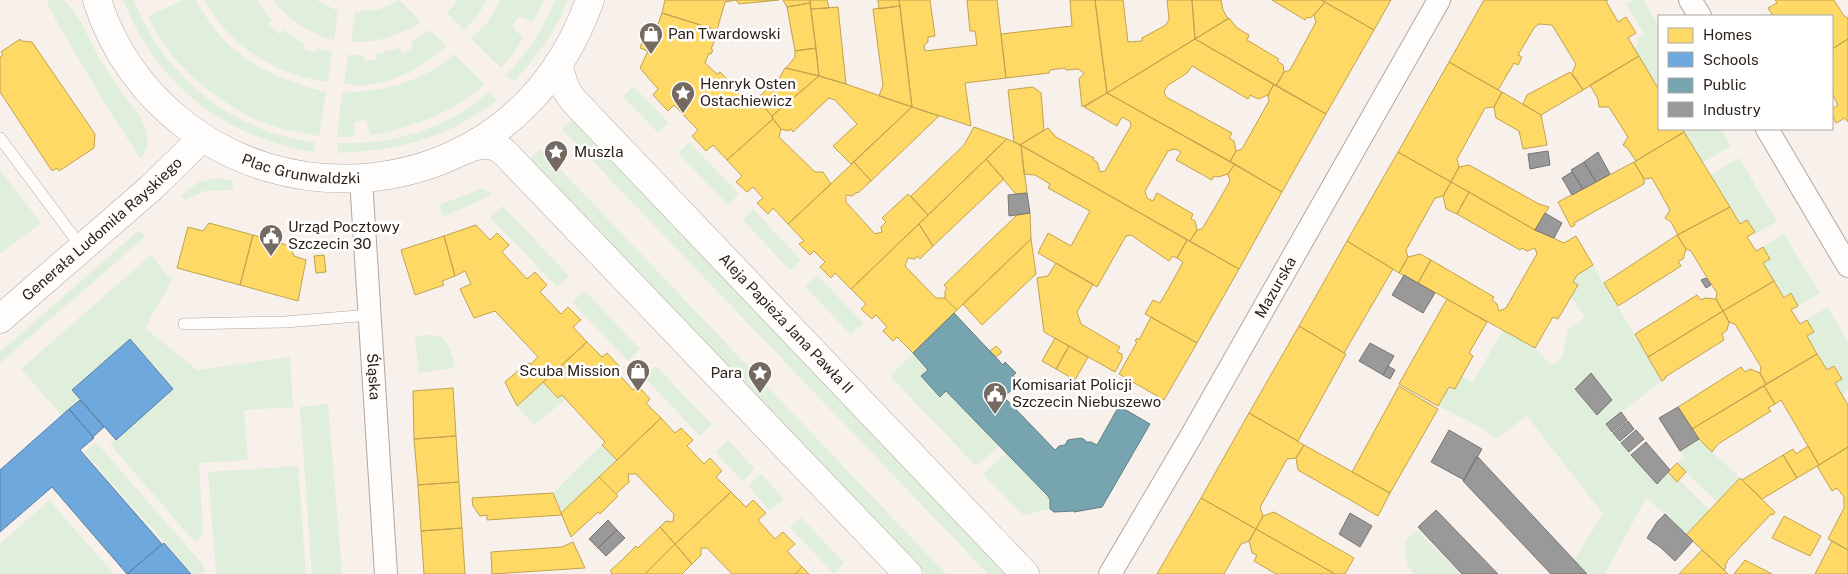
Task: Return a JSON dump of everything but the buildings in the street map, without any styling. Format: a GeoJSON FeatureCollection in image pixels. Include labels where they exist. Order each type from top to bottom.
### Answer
{"type":"FeatureCollection","features":[{"type":"Feature","properties":{"kind":"street","name":"Plac Grunwaldzki"},"geometry":{"type":"LineString","coordinates":[[97,1],[113,40],[134,74],[167,111],[202,138],[249,162],[280,172],[321,179],[361,179],[392,175],[432,164],[463,150],[509,120],[528,102],[554,70],[578,31],[590,0]]}},
{"type":"Feature","properties":{"kind":"street","name":"Mazurska"},"geometry":{"type":"LineString","coordinates":[[1110,574],[1190,438],[1438,0]]}},
{"type":"Feature","properties":{"kind":"street"},"geometry":{"type":"LineString","coordinates":[[1690,0],[1699,15]]}},
{"type":"Feature","properties":{"kind":"street","name":"Aleja Papieża Jana Pawła II"},"geometry":{"type":"LineString","coordinates":[[554,70],[573,100],[1025,574]]}},
{"type":"Feature","properties":{"kind":"street"},"geometry":{"type":"LineString","coordinates":[[1768,130],[1848,266]]}},
{"type":"Feature","properties":{"kind":"street","name":"Generała Ludomiła Rayskiego"},"geometry":{"type":"LineString","coordinates":[[0,319],[152,187],[202,138]]}},
{"type":"Feature","properties":{"kind":"street"},"geometry":{"type":"LineString","coordinates":[[463,150],[475,145],[488,144],[504,152],[908,574]]}},
{"type":"Feature","properties":{"kind":"street","name":"Śląska"},"geometry":{"type":"LineString","coordinates":[[361,179],[386,574]]}},
{"type":"Feature","properties":{"kind":"lane"},"geometry":{"type":"LineString","coordinates":[[0,138],[82,248]]}},
{"type":"Feature","properties":{"kind":"lane"},"geometry":{"type":"LineString","coordinates":[[184,324],[286,322],[370,315]]}},
{"type":"Feature","properties":{"kind":"green space"},"geometry":{"type":"Polygon","coordinates":[[[47,0],[66,2],[80,20],[97,54],[120,90],[141,118],[148,145],[141,160],[102,99],[49,8],[47,0]]]}},
{"type":"Feature","properties":{"kind":"green space"},"geometry":{"type":"Polygon","coordinates":[[[123,0],[134,0],[147,28],[163,53],[182,76],[205,96],[229,113],[256,127],[285,136],[315,142],[313,152],[281,145],[251,134],[223,120],[197,102],[155,58],[137,30],[123,0]]]}},
{"type":"Feature","properties":{"kind":"green space"},"geometry":{"type":"Polygon","coordinates":[[[183,0],[196,0],[207,19],[220,35],[250,61],[285,79],[326,92],[319,136],[277,127],[253,118],[206,88],[178,62],[166,48],[148,16],[183,0]]]}},
{"type":"Feature","properties":{"kind":"green space"},"geometry":{"type":"Polygon","coordinates":[[[204,0],[256,0],[272,20],[268,24],[279,34],[284,30],[305,44],[303,49],[315,53],[317,48],[332,52],[328,82],[309,79],[291,73],[273,66],[256,56],[227,31],[214,16],[204,0]]]}},
{"type":"Feature","properties":{"kind":"green space"},"geometry":{"type":"Polygon","coordinates":[[[273,0],[316,0],[338,11],[334,40],[316,34],[300,25],[285,14],[273,0]]]}},
{"type":"Feature","properties":{"kind":"green space"},"geometry":{"type":"Polygon","coordinates":[[[399,0],[421,22],[388,38],[351,42],[355,12],[380,9],[399,0]]]}},
{"type":"Feature","properties":{"kind":"green space"},"geometry":{"type":"Polygon","coordinates":[[[458,0],[487,0],[478,15],[464,31],[447,13],[458,0]]]}},
{"type":"Feature","properties":{"kind":"green space"},"geometry":{"type":"Polygon","coordinates":[[[501,0],[544,0],[533,22],[519,17],[512,26],[523,38],[514,53],[501,68],[471,38],[486,24],[501,0]]]}},
{"type":"Feature","properties":{"kind":"green space"},"geometry":{"type":"Polygon","coordinates":[[[555,0],[568,0],[558,23],[545,43],[514,82],[506,75],[534,40],[555,0]]]}},
{"type":"Feature","properties":{"kind":"green space"},"geometry":{"type":"Polygon","coordinates":[[[1633,0],[1643,0],[1658,24],[1658,89],[1634,48],[1639,44],[1636,39],[1644,34],[1626,5],[1633,0]]]}},
{"type":"Feature","properties":{"kind":"green space"},"geometry":{"type":"Polygon","coordinates":[[[430,30],[446,46],[424,63],[399,77],[385,81],[372,84],[344,84],[348,55],[363,55],[364,61],[377,60],[376,54],[400,48],[402,53],[413,48],[411,42],[430,30]]]}},
{"type":"Feature","properties":{"kind":"green space"},"geometry":{"type":"Polygon","coordinates":[[[454,54],[485,84],[446,111],[417,123],[371,135],[366,120],[354,122],[355,136],[337,137],[342,93],[373,90],[402,84],[429,72],[454,54]]]}},
{"type":"Feature","properties":{"kind":"green space"},"geometry":{"type":"Polygon","coordinates":[[[633,86],[669,123],[658,133],[623,96],[633,86]]]}},
{"type":"Feature","properties":{"kind":"green space"},"geometry":{"type":"Polygon","coordinates":[[[489,92],[497,100],[460,124],[441,133],[422,140],[382,149],[337,153],[338,143],[379,141],[418,132],[437,125],[455,116],[489,92]]]}},
{"type":"Feature","properties":{"kind":"green space"},"geometry":{"type":"Polygon","coordinates":[[[573,118],[1011,574],[988,574],[562,129],[573,118]]]}},
{"type":"Feature","properties":{"kind":"green space"},"geometry":{"type":"Polygon","coordinates":[[[1683,130],[1722,130],[1731,146],[1702,163],[1683,130]]]}},
{"type":"Feature","properties":{"kind":"green space"},"geometry":{"type":"Polygon","coordinates":[[[689,142],[739,194],[728,205],[678,153],[689,142]]]}},
{"type":"Feature","properties":{"kind":"green space"},"geometry":{"type":"Polygon","coordinates":[[[541,149],[946,574],[926,574],[530,159],[541,149]]]}},
{"type":"Feature","properties":{"kind":"green space"},"geometry":{"type":"Polygon","coordinates":[[[1739,158],[1777,222],[1755,234],[1747,220],[1740,224],[1710,175],[1739,158]]]}},
{"type":"Feature","properties":{"kind":"green space"},"geometry":{"type":"Polygon","coordinates":[[[0,170],[41,223],[0,254],[0,170]]]}},
{"type":"Feature","properties":{"kind":"green space"},"geometry":{"type":"Polygon","coordinates":[[[218,178],[233,181],[233,190],[205,191],[185,200],[181,195],[199,182],[218,178]]]}},
{"type":"Feature","properties":{"kind":"green space"},"geometry":{"type":"Polygon","coordinates":[[[483,188],[492,195],[443,217],[439,205],[483,188]]]}},
{"type":"Feature","properties":{"kind":"green space"},"geometry":{"type":"Polygon","coordinates":[[[503,206],[569,276],[557,287],[490,217],[503,206]]]}},
{"type":"Feature","properties":{"kind":"green space"},"geometry":{"type":"Polygon","coordinates":[[[753,209],[801,260],[790,270],[743,220],[753,209]]]}},
{"type":"Feature","properties":{"kind":"green space"},"geometry":{"type":"Polygon","coordinates":[[[139,230],[145,237],[0,363],[0,352],[139,230]]]}},
{"type":"Feature","properties":{"kind":"green space"},"geometry":{"type":"Polygon","coordinates":[[[1784,234],[1820,293],[1798,306],[1791,294],[1784,298],[1763,263],[1770,259],[1763,247],[1784,234]]]}},
{"type":"Feature","properties":{"kind":"green space"},"geometry":{"type":"Polygon","coordinates":[[[151,255],[168,276],[173,278],[145,328],[197,370],[290,357],[293,407],[244,410],[248,460],[199,463],[203,534],[195,541],[110,444],[173,389],[130,340],[72,390],[80,400],[62,416],[21,369],[151,255]]]}},
{"type":"Feature","properties":{"kind":"green space"},"geometry":{"type":"Polygon","coordinates":[[[1593,265],[1662,381],[1606,424],[1657,484],[1668,472],[1677,481],[1679,480],[1709,510],[1686,535],[1646,498],[1605,574],[1587,574],[1574,560],[1603,514],[1527,416],[1497,439],[1480,427],[1438,406],[1449,387],[1455,389],[1462,376],[1473,382],[1503,330],[1535,348],[1552,366],[1562,357],[1568,330],[1585,317],[1571,297],[1578,285],[1573,282],[1577,275],[1593,265]],[[1591,373],[1575,389],[1597,415],[1612,400],[1591,373]]]}},
{"type":"Feature","properties":{"kind":"green space"},"geometry":{"type":"Polygon","coordinates":[[[817,275],[863,323],[851,335],[805,286],[817,275]]]}},
{"type":"Feature","properties":{"kind":"green space"},"geometry":{"type":"Polygon","coordinates":[[[585,291],[640,349],[628,361],[572,302],[585,291]]]}},
{"type":"Feature","properties":{"kind":"green space"},"geometry":{"type":"Polygon","coordinates":[[[1827,307],[1848,342],[1848,391],[1842,395],[1835,383],[1842,379],[1834,366],[1827,370],[1807,336],[1814,332],[1807,320],[1827,307]]]}},
{"type":"Feature","properties":{"kind":"green space"},"geometry":{"type":"Polygon","coordinates":[[[415,336],[442,337],[451,351],[455,368],[419,373],[415,336]]]}},
{"type":"Feature","properties":{"kind":"green space"},"geometry":{"type":"Polygon","coordinates":[[[913,353],[928,370],[921,377],[939,396],[946,391],[999,446],[976,466],[890,376],[913,353]]]}},
{"type":"Feature","properties":{"kind":"green space"},"geometry":{"type":"Polygon","coordinates":[[[656,366],[712,425],[700,436],[644,377],[656,366]]]}},
{"type":"Feature","properties":{"kind":"green space"},"geometry":{"type":"Polygon","coordinates":[[[543,382],[558,398],[562,395],[565,400],[534,425],[517,406],[543,382]]]}},
{"type":"Feature","properties":{"kind":"green space"},"geometry":{"type":"Polygon","coordinates":[[[328,404],[342,574],[312,574],[300,407],[328,404]]]}},
{"type":"Feature","properties":{"kind":"green space"},"geometry":{"type":"Polygon","coordinates":[[[1699,439],[1740,478],[1717,502],[1677,463],[1684,457],[1680,451],[1699,439]]]}},
{"type":"Feature","properties":{"kind":"green space"},"geometry":{"type":"Polygon","coordinates":[[[728,440],[755,469],[742,481],[715,452],[728,440]]]}},
{"type":"Feature","properties":{"kind":"green space"},"geometry":{"type":"Polygon","coordinates":[[[96,442],[203,565],[205,573],[193,574],[84,452],[96,442]]]}},
{"type":"Feature","properties":{"kind":"green space"},"geometry":{"type":"Polygon","coordinates":[[[602,445],[617,460],[561,513],[553,493],[602,445]]]}},
{"type":"Feature","properties":{"kind":"green space"},"geometry":{"type":"Polygon","coordinates":[[[1006,453],[1050,499],[1050,509],[1023,515],[983,474],[1006,453]]]}},
{"type":"Feature","properties":{"kind":"green space"},"geometry":{"type":"Polygon","coordinates":[[[298,466],[306,574],[216,574],[208,472],[298,466]]]}},
{"type":"Feature","properties":{"kind":"green space"},"geometry":{"type":"Polygon","coordinates":[[[761,474],[784,499],[770,511],[748,486],[761,474]]]}},
{"type":"Feature","properties":{"kind":"green space"},"geometry":{"type":"Polygon","coordinates":[[[49,500],[114,574],[0,574],[0,544],[49,500]]]}},
{"type":"Feature","properties":{"kind":"green space"},"geometry":{"type":"Polygon","coordinates":[[[801,517],[844,563],[834,574],[790,527],[801,517]]]}},
{"type":"Feature","properties":{"kind":"green space"},"geometry":{"type":"Polygon","coordinates":[[[1417,530],[1460,574],[1415,574],[1407,566],[1405,541],[1417,530]]]}},
{"type":"Feature","properties":{"kind":"place","name":"Pan Twardowski"},"geometry":{"type":"Point","coordinates":[651,55]}},
{"type":"Feature","properties":{"kind":"place","name":"Henryk Osten Ostachiewicz"},"geometry":{"type":"Point","coordinates":[683,114]}},
{"type":"Feature","properties":{"kind":"place","name":"Muszla"},"geometry":{"type":"Point","coordinates":[556,173]}},
{"type":"Feature","properties":{"kind":"place","name":"Urząd Pocztowy Szczecin 30"},"geometry":{"type":"Point","coordinates":[271,257]}},
{"type":"Feature","properties":{"kind":"place","name":"Scuba Mission"},"geometry":{"type":"Point","coordinates":[638,392]}},
{"type":"Feature","properties":{"kind":"place","name":"Para"},"geometry":{"type":"Point","coordinates":[760,394]}},
{"type":"Feature","properties":{"kind":"place","name":"Komisariat Policji Szczecin Niebuszewo"},"geometry":{"type":"Point","coordinates":[995,415]}}]}
